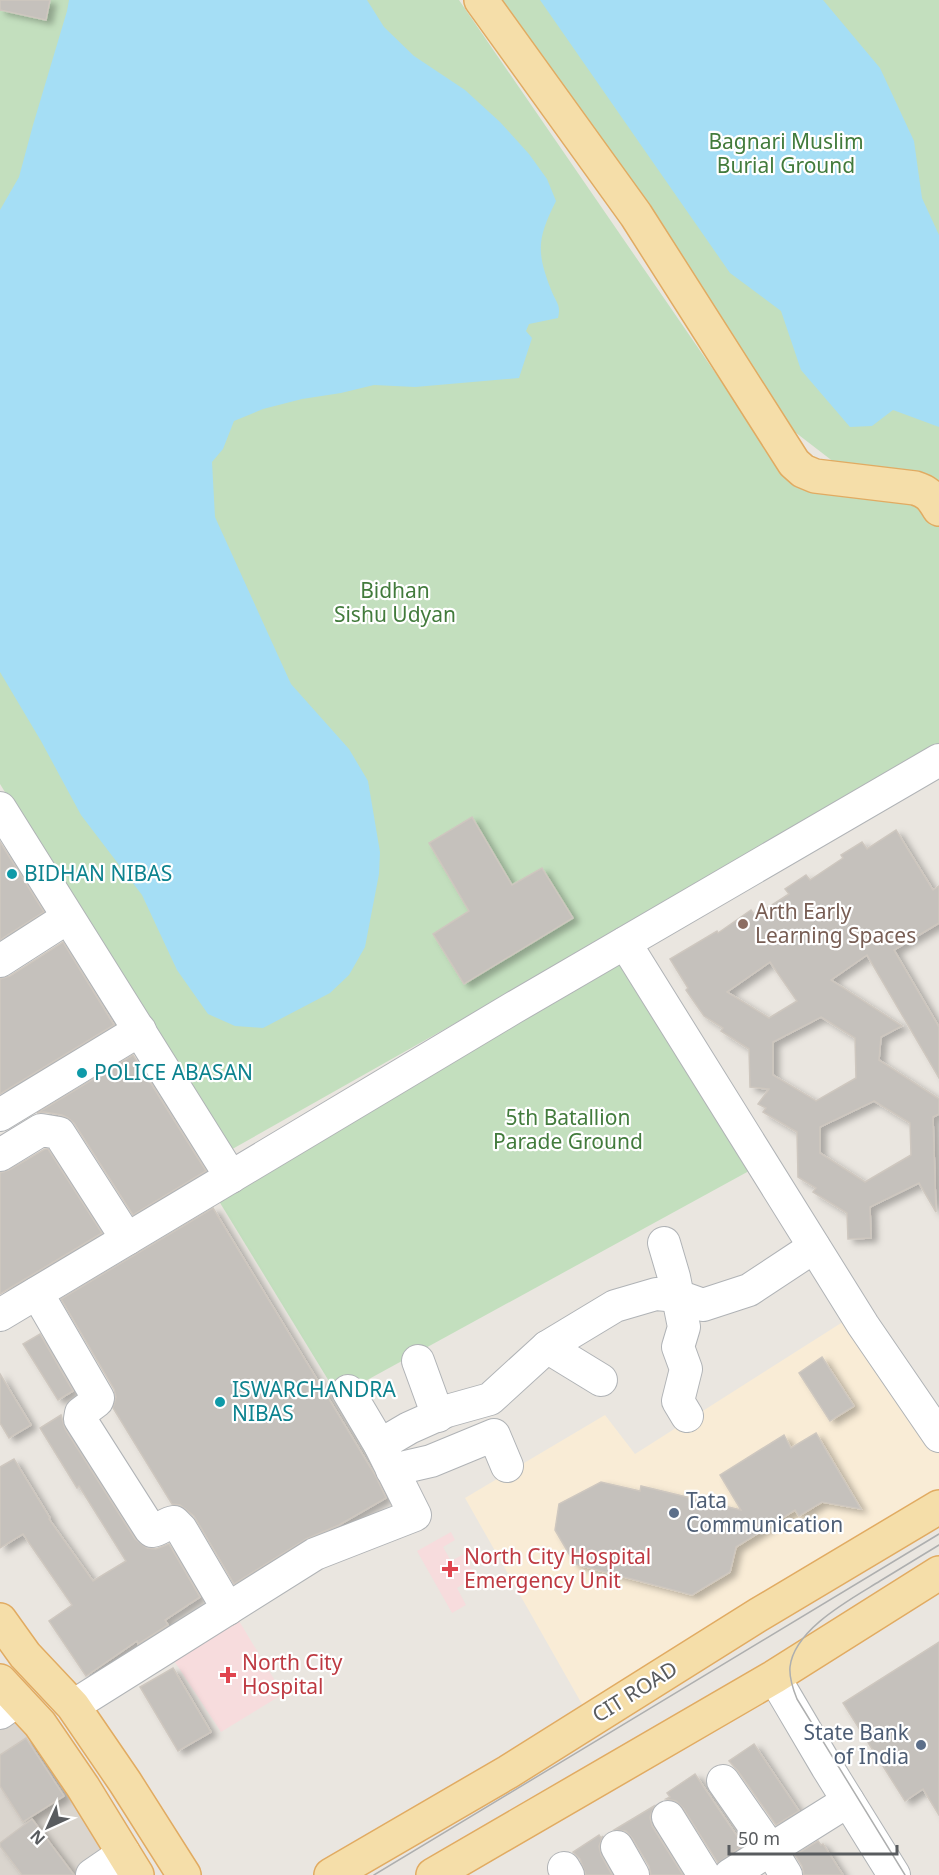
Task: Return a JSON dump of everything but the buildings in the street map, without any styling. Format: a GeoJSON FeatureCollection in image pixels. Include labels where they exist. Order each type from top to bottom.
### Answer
{"type":"FeatureCollection","features":[{"type":"Feature","properties":{"kind":"main road"},"geometry":{"type":"LineString","coordinates":[[481,0],[636,215],[794,463],[803,471],[815,476],[926,491],[939,509]]}},
{"type":"Feature","properties":{"kind":"main road","name":"CIT ROAD"},"geometry":{"type":"LineString","coordinates":[[331,1875],[508,1772],[748,1622],[939,1507]]}},
{"type":"Feature","properties":{"kind":"main road"},"geometry":{"type":"LineString","coordinates":[[433,1875],[774,1677],[939,1573]]}},
{"type":"Feature","properties":{"kind":"main road"},"geometry":{"type":"LineString","coordinates":[[0,1620],[25,1655],[73,1706],[184,1875]]}},
{"type":"Feature","properties":{"kind":"main road"},"geometry":{"type":"LineString","coordinates":[[6,1698],[40,1724],[83,1787],[130,1864]]}},
{"type":"Feature","properties":{"kind":"street"},"geometry":{"type":"LineString","coordinates":[[0,1316],[625,943],[939,760]]}},
{"type":"Feature","properties":{"kind":"street"},"geometry":{"type":"LineString","coordinates":[[0,808],[231,1177]]}},
{"type":"Feature","properties":{"kind":"street"},"geometry":{"type":"LineString","coordinates":[[0,961],[67,918]]}},
{"type":"Feature","properties":{"kind":"street"},"geometry":{"type":"LineString","coordinates":[[625,943],[863,1325],[939,1436]]}},
{"type":"Feature","properties":{"kind":"street"},"geometry":{"type":"LineString","coordinates":[[0,1115],[140,1030]]}},
{"type":"Feature","properties":{"kind":"street"},"geometry":{"type":"LineString","coordinates":[[0,1155],[42,1130],[59,1133],[127,1239]]}},
{"type":"Feature","properties":{"kind":"street"},"geometry":{"type":"LineString","coordinates":[[664,1244],[684,1327],[678,1347],[686,1370],[678,1401],[687,1416]]}},
{"type":"Feature","properties":{"kind":"street"},"geometry":{"type":"LineString","coordinates":[[386,1457],[409,1428],[438,1416],[490,1400],[547,1347],[615,1306],[656,1294],[678,1296],[703,1305],[749,1290],[814,1246]]}},
{"type":"Feature","properties":{"kind":"street"},"geometry":{"type":"LineString","coordinates":[[37,1293],[98,1398],[81,1413],[80,1419],[150,1529],[156,1530],[174,1522],[181,1529],[228,1609]]}},
{"type":"Feature","properties":{"kind":"street"},"geometry":{"type":"LineString","coordinates":[[547,1347],[601,1380]]}},
{"type":"Feature","properties":{"kind":"street"},"geometry":{"type":"LineString","coordinates":[[418,1361],[438,1416]]}},
{"type":"Feature","properties":{"kind":"street"},"geometry":{"type":"LineString","coordinates":[[73,1706],[315,1554],[415,1515],[386,1457],[348,1391]]}},
{"type":"Feature","properties":{"kind":"street"},"geometry":{"type":"LineString","coordinates":[[386,1457],[431,1461],[494,1436],[507,1466]]}},
{"type":"Feature","properties":{"kind":"street"},"geometry":{"type":"LineString","coordinates":[[774,1677],[894,1875]]}},
{"type":"Feature","properties":{"kind":"street"},"geometry":{"type":"LineString","coordinates":[[723,1781],[778,1862]]}},
{"type":"Feature","properties":{"kind":"street"},"geometry":{"type":"LineString","coordinates":[[730,1875],[778,1862],[848,1801]]}},
{"type":"Feature","properties":{"kind":"street"},"geometry":{"type":"LineString","coordinates":[[668,1817],[704,1875]]}},
{"type":"Feature","properties":{"kind":"street"},"geometry":{"type":"LineString","coordinates":[[617,1847],[633,1875]]}},
{"type":"Feature","properties":{"kind":"street"},"geometry":{"type":"LineString","coordinates":[[92,1875],[130,1864]]}},
{"type":"Feature","properties":{"kind":"shaded area"},"geometry":{"type":"Polygon","coordinates":[[[849,1318],[939,1453],[939,1491],[587,1713],[465,1498],[605,1415],[635,1454],[849,1318]]]}},
{"type":"Feature","properties":{"kind":"shaded area","name":"North City Hospital Emergency Unit"},"geometry":{"type":"Polygon","coordinates":[[[451,1532],[455,1540],[443,1547],[451,1561],[464,1554],[476,1577],[457,1588],[466,1605],[452,1613],[417,1551],[451,1532]]]}},
{"type":"Feature","properties":{"kind":"shaded area","name":"North City Hospital"},"geometry":{"type":"Polygon","coordinates":[[[236,1616],[283,1694],[221,1732],[171,1656],[236,1616]]]}},
{"type":"Feature","properties":{"kind":"shaded area"},"geometry":{"type":"Polygon","coordinates":[[[0,1703],[38,1741],[121,1875],[0,1875],[0,1703]]]}},
{"type":"Feature","properties":{"kind":"green space","name":"Bidhan Sishu Udyan"},"geometry":{"type":"Polygon","coordinates":[[[0,0],[459,0],[767,448],[852,476],[791,429],[495,0],[939,0],[939,750],[227,1152],[0,784],[0,0]]]}},
{"type":"Feature","properties":{"kind":"green space","name":"5th Batallion Parade Ground"},"geometry":{"type":"Polygon","coordinates":[[[620,958],[749,1171],[338,1396],[214,1193],[620,958]]]}},
{"type":"Feature","properties":{"kind":"water"},"geometry":{"type":"Polygon","coordinates":[[[69,0],[367,0],[384,27],[414,56],[465,90],[500,122],[529,154],[547,179],[556,201],[542,236],[541,256],[559,307],[559,314],[558,318],[529,324],[526,331],[532,338],[519,378],[415,387],[374,385],[263,409],[234,421],[223,449],[212,462],[215,517],[291,684],[349,749],[368,781],[380,852],[379,874],[365,947],[349,975],[330,993],[263,1028],[235,1026],[208,1014],[177,970],[142,895],[81,815],[0,672],[0,210],[19,177],[69,0]]]}},
{"type":"Feature","properties":{"kind":"water","name":"Bagnari Muslim Burial Ground"},"geometry":{"type":"Polygon","coordinates":[[[540,0],[823,0],[880,68],[914,141],[922,198],[939,235],[939,427],[893,410],[872,426],[850,427],[801,370],[781,311],[730,273],[540,0]]]}},
{"type":"Feature","properties":{"kind":"tram line"},"geometry":{"type":"LineString","coordinates":[[374,1875],[939,1534]]}},
{"type":"Feature","properties":{"kind":"tram line"},"geometry":{"type":"LineString","coordinates":[[905,1875],[797,1699],[790,1667],[794,1653],[802,1640],[826,1616],[939,1545]]}},
{"type":"Feature","properties":{"kind":"place","name":"BIDHAN NIBAS"},"geometry":{"type":"Point","coordinates":[12,874]}},
{"type":"Feature","properties":{"kind":"place","name":"Arth Early Learning Spaces"},"geometry":{"type":"Point","coordinates":[743,924]}},
{"type":"Feature","properties":{"kind":"place","name":"POLICE ABASAN"},"geometry":{"type":"Point","coordinates":[82,1073]}},
{"type":"Feature","properties":{"kind":"place","name":"ISWARCHANDRA NIBAS"},"geometry":{"type":"Point","coordinates":[220,1402]}},
{"type":"Feature","properties":{"kind":"place","name":"Tata Communication"},"geometry":{"type":"Point","coordinates":[674,1513]}},
{"type":"Feature","properties":{"kind":"place","name":"North City Hospital Emergency Unit"},"geometry":{"type":"Point","coordinates":[450,1569]}},
{"type":"Feature","properties":{"kind":"place","name":"North City Hospital"},"geometry":{"type":"Point","coordinates":[228,1675]}},
{"type":"Feature","properties":{"kind":"place","name":"State Bank of India"},"geometry":{"type":"Point","coordinates":[921,1745]}}]}
